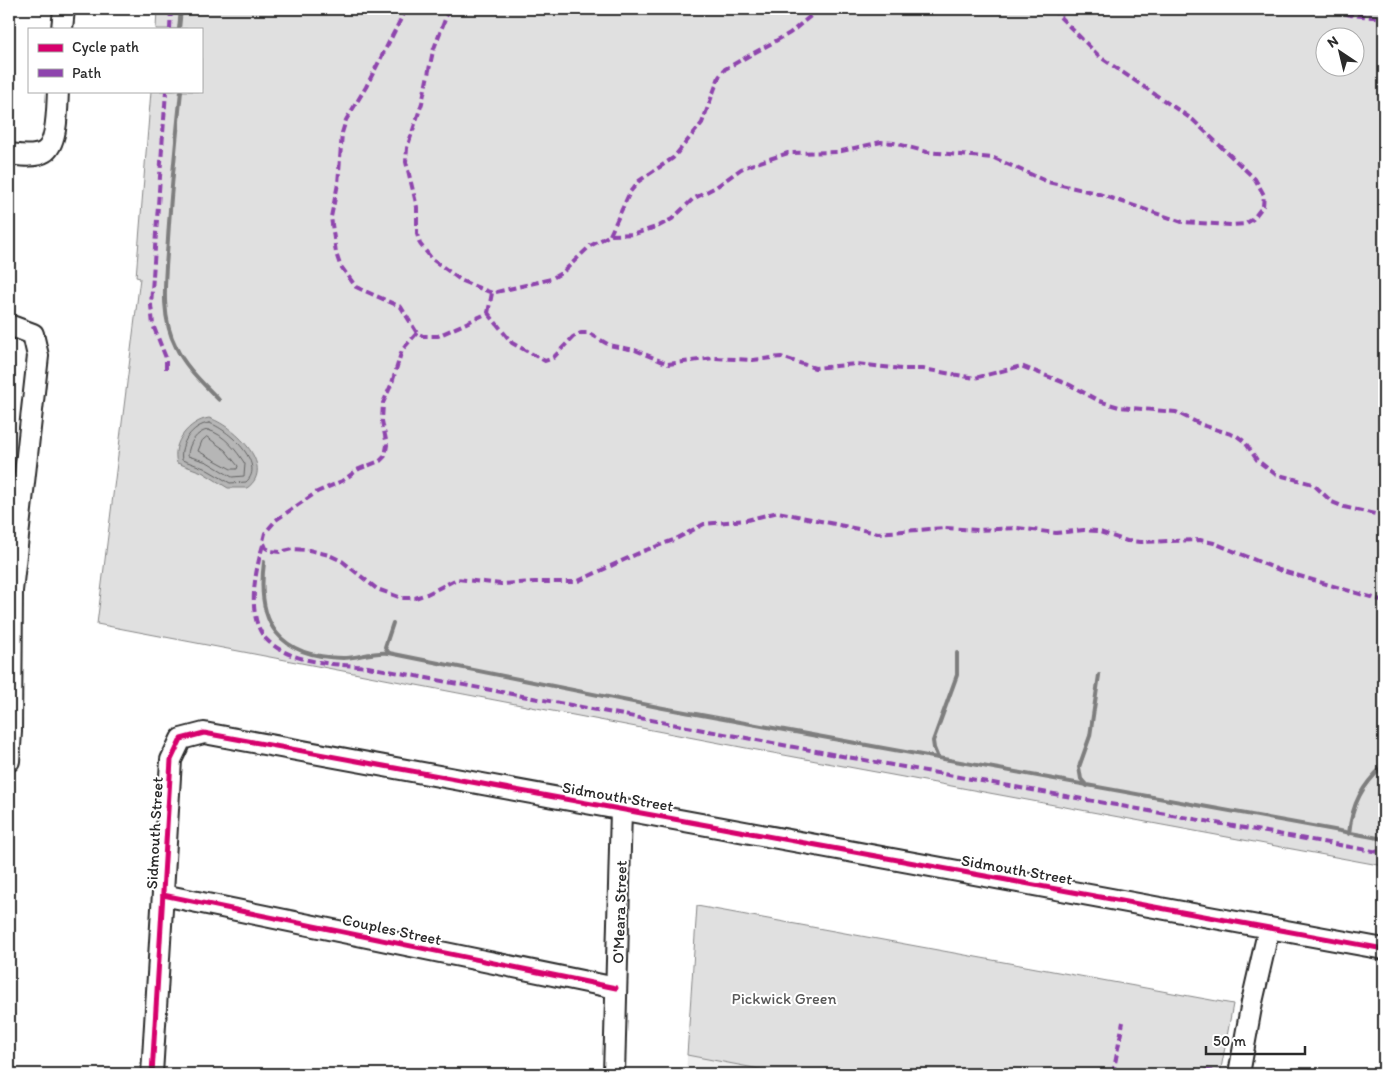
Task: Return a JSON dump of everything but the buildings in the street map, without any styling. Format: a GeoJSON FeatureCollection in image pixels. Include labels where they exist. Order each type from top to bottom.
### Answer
{"type":"FeatureCollection","features":[{"type":"Feature","properties":{"kind":"street"},"geometry":{"type":"LineString","coordinates":[[62,28],[64,9]]}},
{"type":"Feature","properties":{"kind":"street"},"geometry":{"type":"LineString","coordinates":[[9,154],[28,155],[44,152],[52,144],[58,92]]}},
{"type":"Feature","properties":{"kind":"street"},"geometry":{"type":"LineString","coordinates":[[9,325],[33,334],[38,356],[12,592],[9,760]]}},
{"type":"Feature","properties":{"kind":"street","name":"Sidmouth Street"},"geometry":{"type":"LineString","coordinates":[[152,1074],[171,760],[181,739],[204,733],[1384,950]]}},
{"type":"Feature","properties":{"kind":"street","name":"O'Meara Street"},"geometry":{"type":"LineString","coordinates":[[614,1074],[621,810]]}},
{"type":"Feature","properties":{"kind":"street","name":"Couples Street"},"geometry":{"type":"LineString","coordinates":[[162,895],[616,988]]}},
{"type":"Feature","properties":{"kind":"street"},"geometry":{"type":"LineString","coordinates":[[1239,1074],[1252,1002],[1270,928]]}},
{"type":"Feature","properties":{"kind":"shaded area"},"geometry":{"type":"Polygon","coordinates":[[[687,1055],[785,1074],[686,1074],[687,1055]]]}},
{"type":"Feature","properties":{"kind":"green space"},"geometry":{"type":"Polygon","coordinates":[[[157,9],[1384,9],[1384,866],[746,748],[97,624],[140,278],[136,277],[151,92],[202,92],[202,28],[156,28],[157,9]]]}},
{"type":"Feature","properties":{"kind":"green space","name":"Pickwick Green"},"geometry":{"type":"Polygon","coordinates":[[[697,906],[1233,1004],[1220,1074],[785,1074],[687,1055],[697,906]]]}},
{"type":"Feature","properties":{"kind":"water"},"geometry":{"type":"Polygon","coordinates":[[[209,418],[229,428],[248,447],[254,458],[257,469],[255,479],[247,488],[228,488],[202,472],[177,463],[177,448],[183,434],[195,423],[209,418]]]}},
{"type":"Feature","properties":{"kind":"waterway"},"geometry":{"type":"LineString","coordinates":[[179,28],[181,9]]}},
{"type":"Feature","properties":{"kind":"waterway"},"geometry":{"type":"LineString","coordinates":[[181,92],[169,220],[165,308],[171,335],[184,361],[219,400]]}},
{"type":"Feature","properties":{"kind":"waterway"},"geometry":{"type":"LineString","coordinates":[[264,562],[262,584],[264,603],[276,633],[288,644],[321,656],[343,658],[389,653],[663,708],[1384,839]]}},
{"type":"Feature","properties":{"kind":"waterway"},"geometry":{"type":"LineString","coordinates":[[389,653],[385,647],[393,623]]}},
{"type":"Feature","properties":{"kind":"waterway"},"geometry":{"type":"LineString","coordinates":[[938,758],[933,741],[957,675],[957,653]]}},
{"type":"Feature","properties":{"kind":"waterway"},"geometry":{"type":"LineString","coordinates":[[1087,786],[1081,779],[1079,767],[1090,736],[1099,675]]}},
{"type":"Feature","properties":{"kind":"waterway"},"geometry":{"type":"LineString","coordinates":[[1349,834],[1350,823],[1359,796],[1384,765]]}},
{"type":"Feature","properties":{"kind":"marked path"},"geometry":{"type":"LineString","coordinates":[[170,28],[171,9]]}},
{"type":"Feature","properties":{"kind":"marked path"},"geometry":{"type":"LineString","coordinates":[[406,9],[366,87],[346,120],[342,133],[338,184],[331,217],[336,253],[340,265],[356,287],[401,307],[417,333],[423,336],[438,336],[488,313]]}},
{"type":"Feature","properties":{"kind":"marked path"},"geometry":{"type":"LineString","coordinates":[[449,9],[433,51],[422,103],[407,148],[406,162],[417,207],[417,234],[420,244],[432,259],[462,281],[492,293],[551,279],[563,272],[590,246],[610,235],[635,234],[659,226],[672,219],[693,199],[716,187],[741,169],[751,165],[788,153],[837,152],[881,142],[894,143],[927,152],[994,158],[1048,182],[1096,193],[1182,222],[1232,225],[1245,224],[1253,219],[1263,206],[1264,195],[1255,179],[1193,120],[1100,57],[1052,9]]}},
{"type":"Feature","properties":{"kind":"marked path"},"geometry":{"type":"LineString","coordinates":[[610,235],[630,192],[639,181],[673,158],[702,123],[719,77],[725,69],[790,33],[819,9]]}},
{"type":"Feature","properties":{"kind":"marked path"},"geometry":{"type":"LineString","coordinates":[[1334,9],[1350,15],[1384,18]]}},
{"type":"Feature","properties":{"kind":"marked path"},"geometry":{"type":"LineString","coordinates":[[166,92],[151,305],[153,325],[166,358],[166,369]]}},
{"type":"Feature","properties":{"kind":"marked path"},"geometry":{"type":"LineString","coordinates":[[488,313],[492,293]]}},
{"type":"Feature","properties":{"kind":"marked path"},"geometry":{"type":"LineString","coordinates":[[488,313],[512,343],[545,361],[553,358],[573,337],[581,333],[589,333],[609,345],[635,350],[668,364],[714,358],[753,360],[781,357],[815,368],[857,364],[902,369],[923,369],[975,378],[1021,366],[1070,385],[1099,401],[1119,407],[1176,412],[1202,425],[1237,436],[1245,442],[1257,460],[1275,474],[1313,484],[1332,502],[1344,507],[1384,516]]}},
{"type":"Feature","properties":{"kind":"marked path"},"geometry":{"type":"LineString","coordinates":[[417,333],[402,350],[392,383],[383,403],[382,421],[387,445],[385,456],[380,461],[359,469],[342,481],[317,492],[276,520],[265,533],[263,541],[266,548],[271,551],[280,552],[292,549],[309,550],[329,555],[342,561],[377,589],[402,598],[415,598],[457,579],[501,584],[576,582],[641,552],[676,539],[704,524],[747,520],[778,512],[877,533],[944,528],[979,530],[1017,528],[1056,533],[1084,530],[1097,531],[1127,541],[1141,542],[1200,540],[1214,543],[1279,570],[1384,601]]}},
{"type":"Feature","properties":{"kind":"marked path"},"geometry":{"type":"LineString","coordinates":[[1384,420],[1384,429]]}},
{"type":"Feature","properties":{"kind":"marked path"},"geometry":{"type":"LineString","coordinates":[[263,545],[255,581],[254,608],[256,621],[268,641],[278,649],[302,659],[329,664],[368,667],[842,756],[1384,853]]}},
{"type":"Feature","properties":{"kind":"marked path"},"geometry":{"type":"LineString","coordinates":[[1113,1074],[1123,1022]]}},
{"type":"Feature","properties":{"kind":"marked path"},"geometry":{"type":"LineString","coordinates":[[1193,1074],[1202,1070],[1222,1073]]}},
{"type":"Feature","properties":{"kind":"cycle path"},"geometry":{"type":"LineString","coordinates":[[152,1074],[171,760],[181,739],[204,733],[1384,949]]}},
{"type":"Feature","properties":{"kind":"cycle path"},"geometry":{"type":"LineString","coordinates":[[163,895],[616,988]]}}]}
